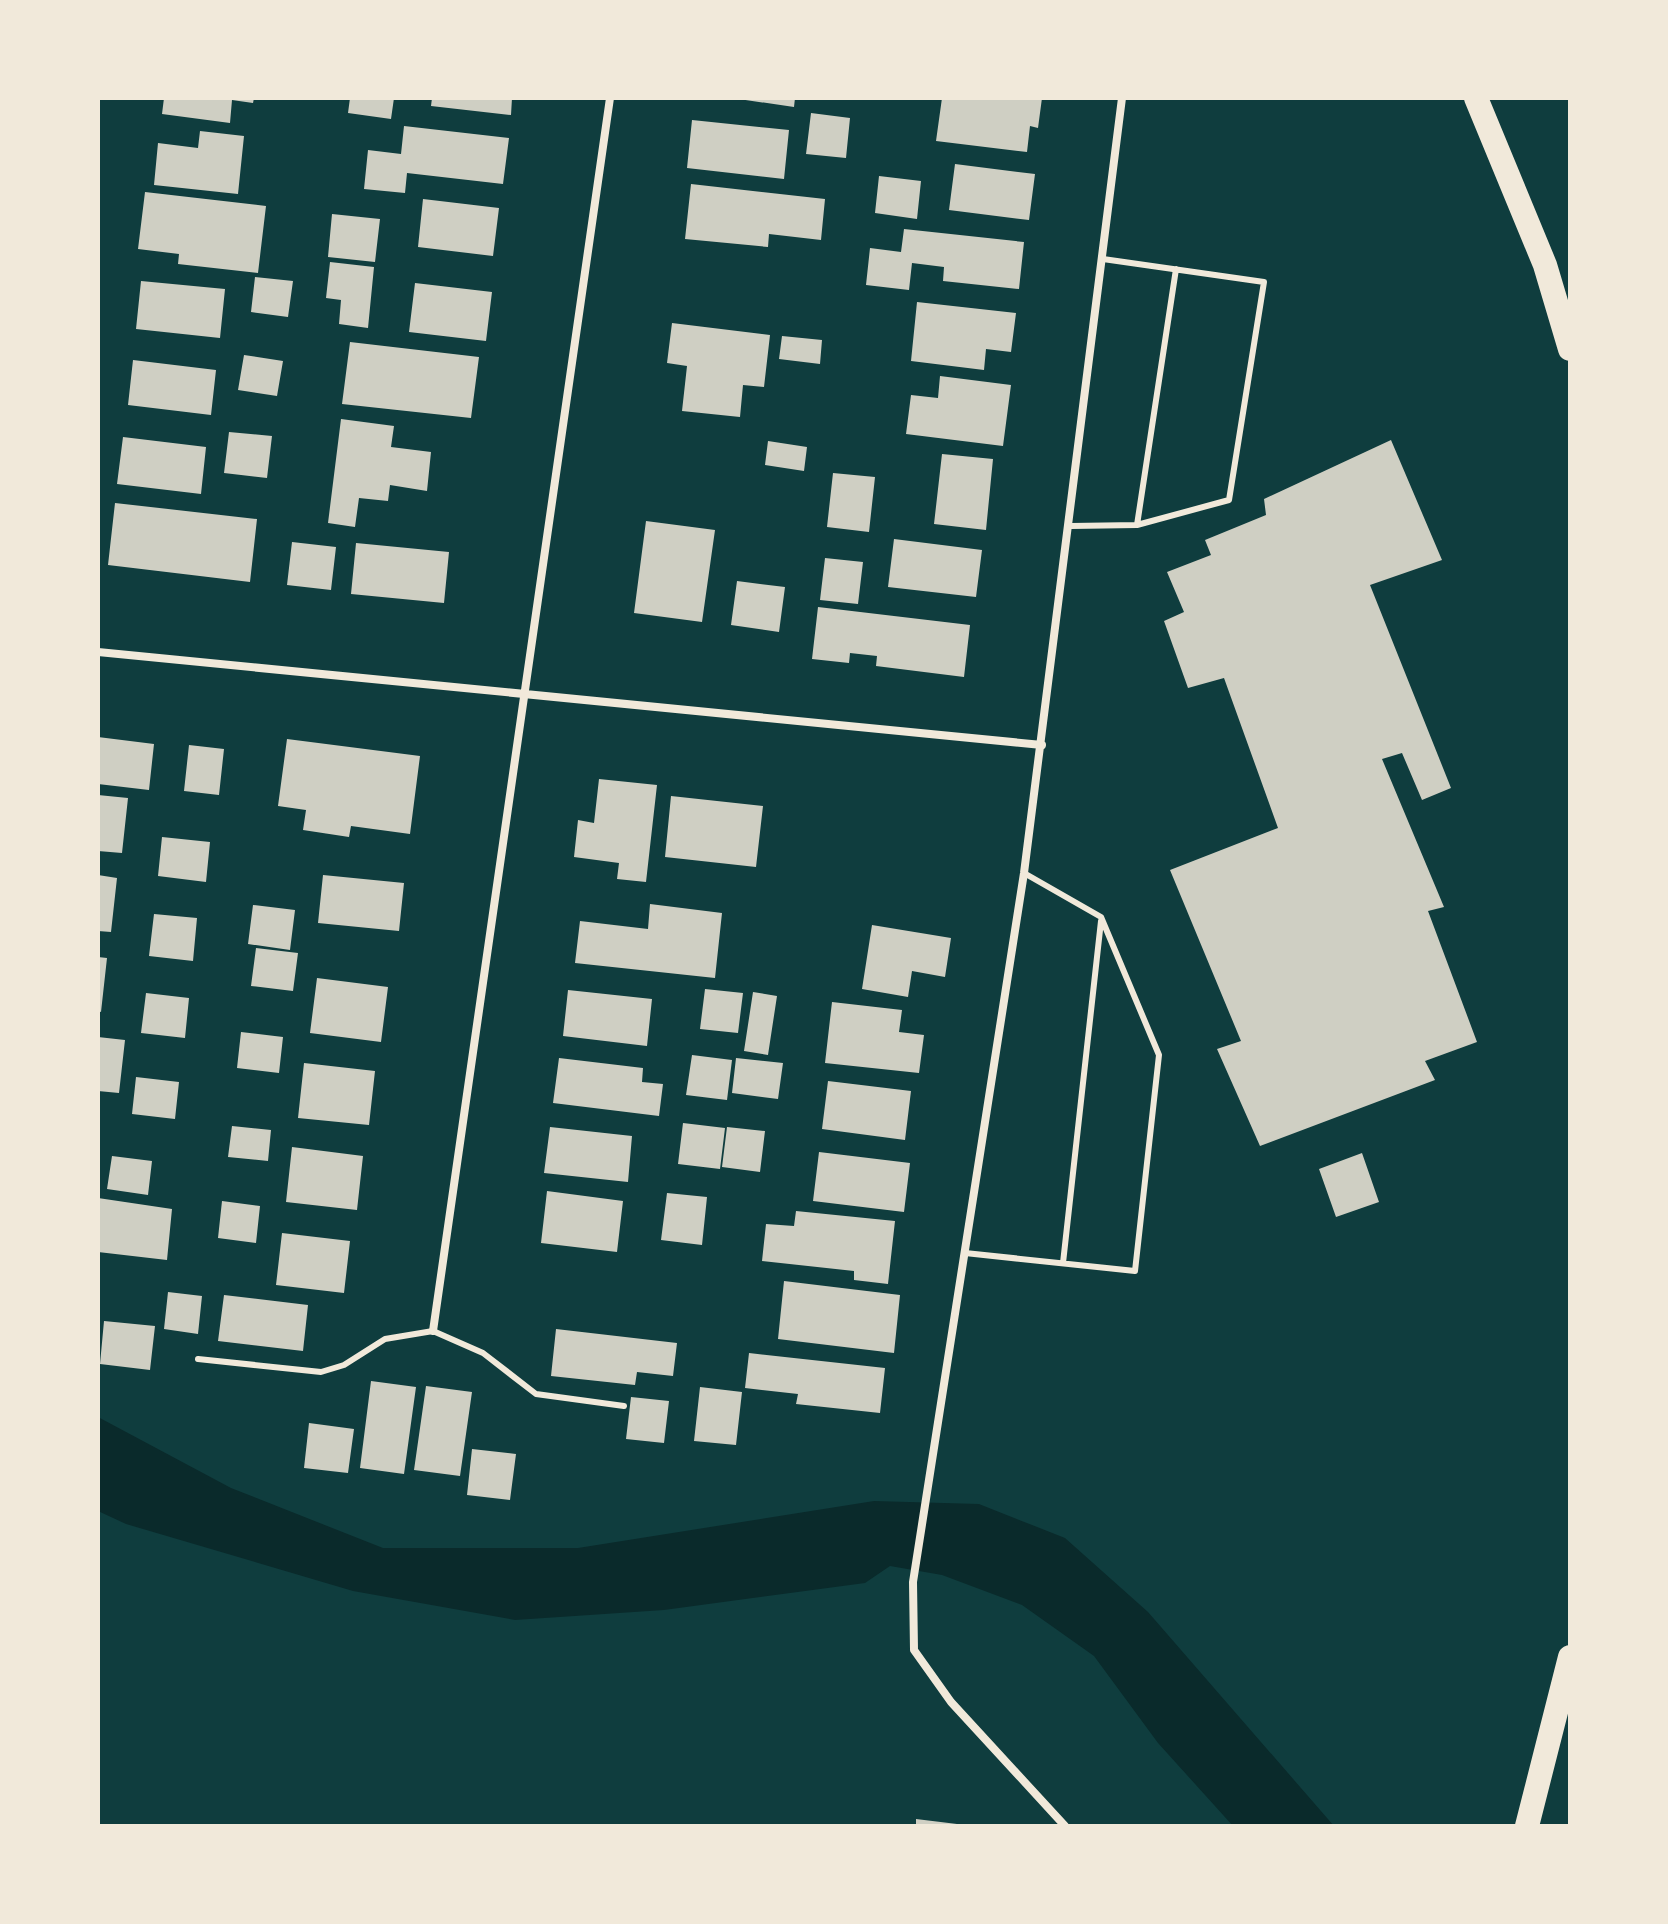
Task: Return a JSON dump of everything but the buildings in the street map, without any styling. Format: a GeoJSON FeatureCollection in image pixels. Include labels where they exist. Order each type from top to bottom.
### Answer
{"type":"FeatureCollection","features":[{"type":"Feature","properties":{"kind":"highway"},"geometry":{"type":"LineString","coordinates":[[1476,98],[1545,265],[1570,349]]}},
{"type":"Feature","properties":{"kind":"highway"},"geometry":{"type":"LineString","coordinates":[[1527,1826],[1570,1657]]}},
{"type":"Feature","properties":{"kind":"street"},"geometry":{"type":"LineString","coordinates":[[433,1331],[610,98]]}},
{"type":"Feature","properties":{"kind":"street"},"geometry":{"type":"LineString","coordinates":[[1065,1826],[951,1702],[914,1650],[913,1582],[1024,873],[1071,526],[1122,98]]}},
{"type":"Feature","properties":{"kind":"street"},"geometry":{"type":"LineString","coordinates":[[98,652],[1042,745]]}},
{"type":"Feature","properties":{"kind":"lane"},"geometry":{"type":"LineString","coordinates":[[1071,526],[1137,525],[1229,500],[1264,282],[1103,259]]}},
{"type":"Feature","properties":{"kind":"lane"},"geometry":{"type":"LineString","coordinates":[[1137,525],[1176,269]]}},
{"type":"Feature","properties":{"kind":"lane"},"geometry":{"type":"LineString","coordinates":[[965,1253],[1135,1271],[1159,1055],[1101,917],[1024,873]]}},
{"type":"Feature","properties":{"kind":"lane"},"geometry":{"type":"LineString","coordinates":[[1063,1263],[1101,917]]}},
{"type":"Feature","properties":{"kind":"lane"},"geometry":{"type":"LineString","coordinates":[[198,1359],[321,1372],[344,1365],[385,1339],[433,1331],[483,1353],[536,1394],[624,1406]]}},
{"type":"Feature","properties":{"kind":"water"},"geometry":{"type":"Polygon","coordinates":[[[98,1417],[231,1488],[383,1548],[578,1548],[874,1501],[979,1504],[1065,1538],[1148,1612],[1334,1826],[1233,1826],[1158,1743],[1094,1656],[1022,1605],[942,1575],[890,1566],[865,1583],[664,1610],[515,1620],[353,1591],[126,1524],[98,1511],[98,1417]]]}}]}
